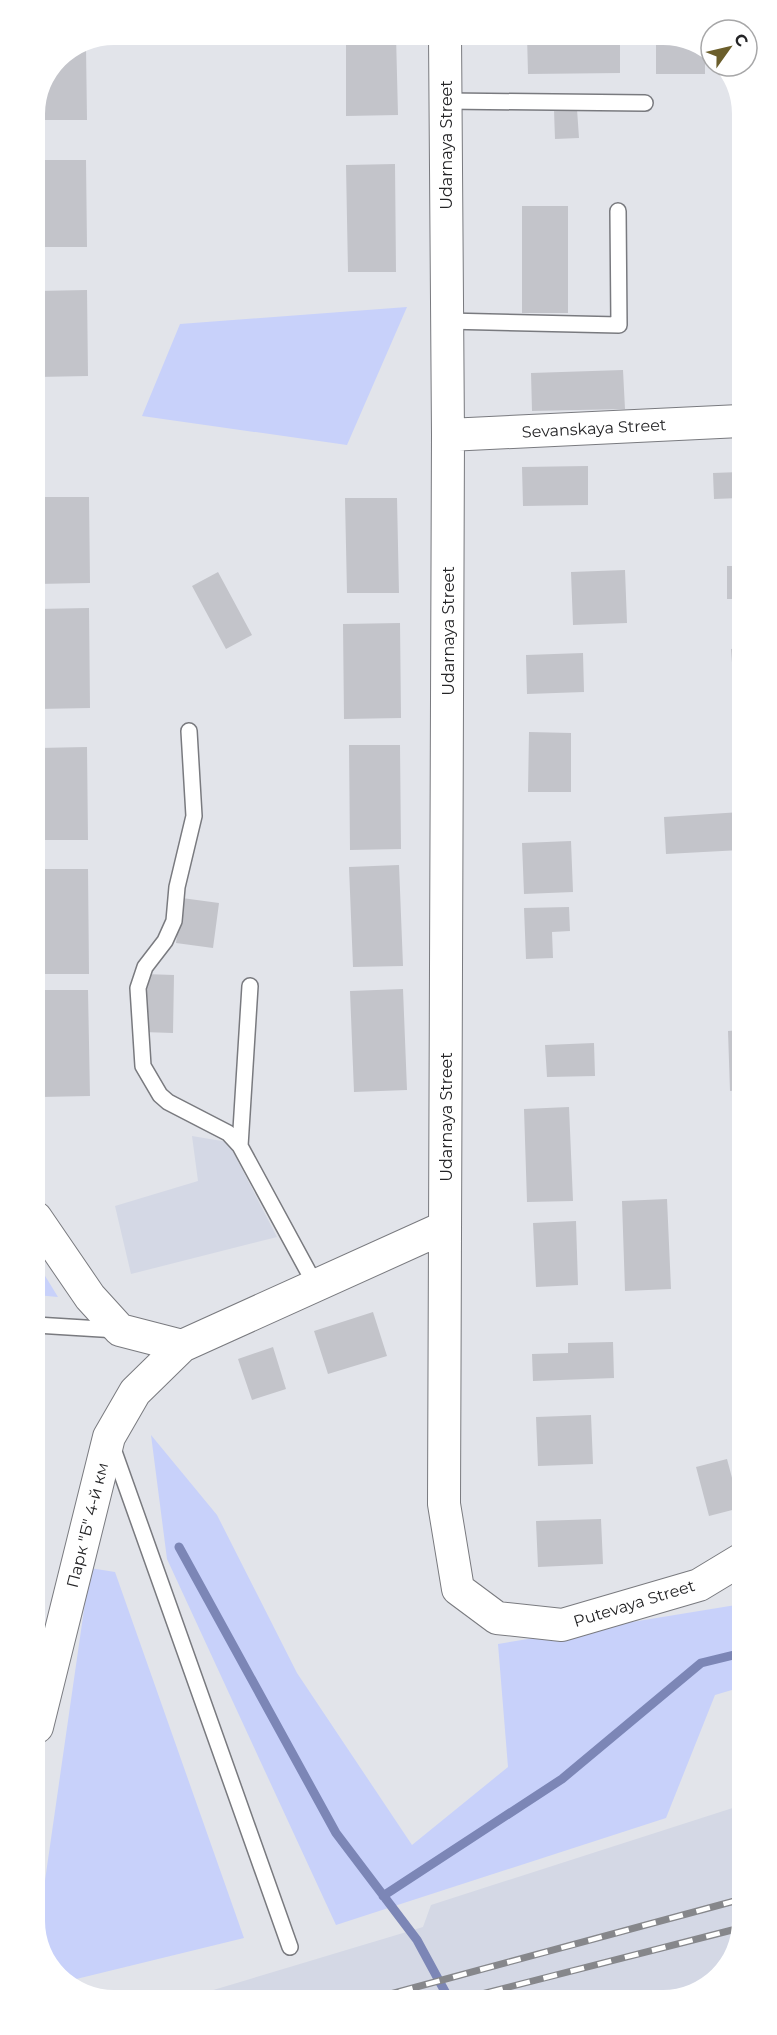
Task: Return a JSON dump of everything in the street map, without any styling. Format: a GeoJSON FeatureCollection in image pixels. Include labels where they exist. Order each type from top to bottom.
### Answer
{"type":"FeatureCollection","features":[{"type":"Feature","properties":{"kind":"street","name":"Udarnaya Street"},"geometry":{"type":"LineString","coordinates":[[445,45],[448,435],[444,1504],[458,1589]]}},
{"type":"Feature","properties":{"kind":"street","name":"Sevanskaya Street"},"geometry":{"type":"LineString","coordinates":[[448,435],[732,421]]}},
{"type":"Feature","properties":{"kind":"street"},"geometry":{"type":"LineString","coordinates":[[45,1231],[90,1297],[120,1330],[182,1346],[445,1227]]}},
{"type":"Feature","properties":{"kind":"street","name":"Парк \"Б\" 4-й км"},"geometry":{"type":"LineString","coordinates":[[45,1695],[109,1437],[135,1392],[182,1346]]}},
{"type":"Feature","properties":{"kind":"street","name":"Putevaya Street"},"geometry":{"type":"LineString","coordinates":[[458,1589],[497,1618],[562,1625],[699,1584],[732,1565]]}},
{"type":"Feature","properties":{"kind":"lane"},"geometry":{"type":"LineString","coordinates":[[446,101],[645,104]]}},
{"type":"Feature","properties":{"kind":"lane"},"geometry":{"type":"LineString","coordinates":[[447,321],[620,325],[618,211]]}},
{"type":"Feature","properties":{"kind":"lane"},"geometry":{"type":"LineString","coordinates":[[189,731],[194,816],[177,887],[174,921],[165,941],[145,967],[138,988],[143,1066],[160,1095],[168,1102],[228,1133],[240,1146],[316,1286]]}},
{"type":"Feature","properties":{"kind":"lane"},"geometry":{"type":"LineString","coordinates":[[240,1146],[250,986]]}},
{"type":"Feature","properties":{"kind":"lane"},"geometry":{"type":"LineString","coordinates":[[45,1326],[120,1330]]}},
{"type":"Feature","properties":{"kind":"lane"},"geometry":{"type":"LineString","coordinates":[[109,1437],[290,1947]]}},
{"type":"Feature","properties":{"kind":"shaded area"},"geometry":{"type":"Polygon","coordinates":[[[407,307],[347,445],[142,416],[180,324],[407,307]]]}},
{"type":"Feature","properties":{"kind":"shaded area"},"geometry":{"type":"Polygon","coordinates":[[[192,1136],[228,1142],[277,1237],[131,1274],[115,1206],[198,1181],[192,1136]]]}},
{"type":"Feature","properties":{"kind":"shaded area"},"geometry":{"type":"Polygon","coordinates":[[[45,1276],[58,1297],[45,1296],[45,1276]]]}},
{"type":"Feature","properties":{"kind":"shaded area"},"geometry":{"type":"Polygon","coordinates":[[[151,1435],[217,1515],[297,1673],[412,1845],[508,1767],[498,1644],[732,1606],[732,1690],[715,1695],[666,1818],[336,1925],[167,1559],[151,1435]]]}},
{"type":"Feature","properties":{"kind":"shaded area"},"geometry":{"type":"Polygon","coordinates":[[[90,1568],[115,1572],[244,1938],[77,1979],[65,1970],[50,1948],[47,1939],[45,1880],[90,1568]]]}},
{"type":"Feature","properties":{"kind":"shaded area"},"geometry":{"type":"Polygon","coordinates":[[[732,1808],[731,1935],[723,1956],[712,1970],[694,1983],[681,1988],[663,1990],[213,1990],[423,1927],[431,1905],[732,1808]]]}},
{"type":"Feature","properties":{"kind":"building"},"geometry":{"type":"Polygon","coordinates":[[[346,45],[396,45],[398,115],[346,116],[346,45]]]}},
{"type":"Feature","properties":{"kind":"building"},"geometry":{"type":"Polygon","coordinates":[[[527,45],[620,45],[620,73],[528,74],[527,45]]]}},
{"type":"Feature","properties":{"kind":"building"},"geometry":{"type":"Polygon","coordinates":[[[656,45],[677,46],[698,54],[699,74],[656,74],[656,45]]]}},
{"type":"Feature","properties":{"kind":"building"},"geometry":{"type":"Polygon","coordinates":[[[86,51],[87,120],[45,120],[47,96],[52,83],[68,62],[86,51]]]}},
{"type":"Feature","properties":{"kind":"building"},"geometry":{"type":"Polygon","coordinates":[[[577,109],[579,138],[555,139],[554,110],[577,109]]]}},
{"type":"Feature","properties":{"kind":"building"},"geometry":{"type":"Polygon","coordinates":[[[45,160],[86,160],[87,247],[45,247],[45,160]]]}},
{"type":"Feature","properties":{"kind":"building"},"geometry":{"type":"Polygon","coordinates":[[[395,164],[396,272],[348,272],[346,165],[395,164]]]}},
{"type":"Feature","properties":{"kind":"building"},"geometry":{"type":"Polygon","coordinates":[[[522,206],[568,206],[568,313],[522,313],[522,206]]]}},
{"type":"Feature","properties":{"kind":"building"},"geometry":{"type":"Polygon","coordinates":[[[87,290],[88,376],[45,377],[45,291],[87,290]]]}},
{"type":"Feature","properties":{"kind":"building"},"geometry":{"type":"Polygon","coordinates":[[[623,370],[625,409],[532,411],[531,373],[623,370]]]}},
{"type":"Feature","properties":{"kind":"building"},"geometry":{"type":"Polygon","coordinates":[[[588,466],[588,505],[523,506],[522,467],[588,466]]]}},
{"type":"Feature","properties":{"kind":"building"},"geometry":{"type":"Polygon","coordinates":[[[732,472],[732,498],[714,499],[713,473],[732,472]]]}},
{"type":"Feature","properties":{"kind":"building"},"geometry":{"type":"Polygon","coordinates":[[[45,497],[89,497],[90,583],[45,584],[45,497]]]}},
{"type":"Feature","properties":{"kind":"building"},"geometry":{"type":"Polygon","coordinates":[[[345,498],[397,498],[399,593],[347,593],[345,498]]]}},
{"type":"Feature","properties":{"kind":"building"},"geometry":{"type":"Polygon","coordinates":[[[727,566],[732,566],[732,599],[727,599],[727,566]]]}},
{"type":"Feature","properties":{"kind":"building"},"geometry":{"type":"Polygon","coordinates":[[[625,570],[627,623],[573,625],[571,572],[625,570]]]}},
{"type":"Feature","properties":{"kind":"building"},"geometry":{"type":"Polygon","coordinates":[[[218,572],[252,635],[226,649],[192,586],[218,572]]]}},
{"type":"Feature","properties":{"kind":"building"},"geometry":{"type":"Polygon","coordinates":[[[89,608],[90,708],[45,709],[45,609],[89,608]]]}},
{"type":"Feature","properties":{"kind":"building"},"geometry":{"type":"Polygon","coordinates":[[[400,623],[401,718],[344,719],[343,624],[400,623]]]}},
{"type":"Feature","properties":{"kind":"building"},"geometry":{"type":"Polygon","coordinates":[[[583,653],[584,692],[527,694],[526,655],[583,653]]]}},
{"type":"Feature","properties":{"kind":"building"},"geometry":{"type":"Polygon","coordinates":[[[529,732],[571,733],[571,792],[528,792],[529,732]]]}},
{"type":"Feature","properties":{"kind":"building"},"geometry":{"type":"Polygon","coordinates":[[[349,745],[400,745],[401,849],[350,850],[349,745]]]}},
{"type":"Feature","properties":{"kind":"building"},"geometry":{"type":"Polygon","coordinates":[[[87,747],[88,840],[45,840],[45,748],[87,747]]]}},
{"type":"Feature","properties":{"kind":"building"},"geometry":{"type":"Polygon","coordinates":[[[732,813],[732,850],[666,854],[664,817],[732,813]]]}},
{"type":"Feature","properties":{"kind":"building"},"geometry":{"type":"Polygon","coordinates":[[[571,841],[573,892],[524,894],[522,843],[571,841]]]}},
{"type":"Feature","properties":{"kind":"building"},"geometry":{"type":"Polygon","coordinates":[[[399,865],[403,966],[353,967],[349,867],[399,865]]]}},
{"type":"Feature","properties":{"kind":"building"},"geometry":{"type":"Polygon","coordinates":[[[45,869],[88,869],[89,974],[45,974],[45,869]]]}},
{"type":"Feature","properties":{"kind":"building"},"geometry":{"type":"Polygon","coordinates":[[[182,898],[219,903],[213,948],[176,943],[182,898]]]}},
{"type":"Feature","properties":{"kind":"building"},"geometry":{"type":"Polygon","coordinates":[[[569,907],[570,931],[552,932],[553,958],[526,959],[524,908],[569,907]]]}},
{"type":"Feature","properties":{"kind":"building"},"geometry":{"type":"Polygon","coordinates":[[[144,974],[174,975],[173,1033],[143,1032],[144,974]]]}},
{"type":"Feature","properties":{"kind":"building"},"geometry":{"type":"Polygon","coordinates":[[[403,989],[407,1090],[354,1092],[350,991],[403,989]]]}},
{"type":"Feature","properties":{"kind":"building"},"geometry":{"type":"Polygon","coordinates":[[[45,990],[88,990],[90,1096],[45,1097],[45,990]]]}},
{"type":"Feature","properties":{"kind":"building"},"geometry":{"type":"Polygon","coordinates":[[[728,1031],[732,1031],[732,1091],[730,1091],[728,1031]]]}},
{"type":"Feature","properties":{"kind":"building"},"geometry":{"type":"Polygon","coordinates":[[[594,1043],[595,1076],[547,1077],[545,1045],[594,1043]]]}},
{"type":"Feature","properties":{"kind":"building"},"geometry":{"type":"Polygon","coordinates":[[[569,1107],[573,1201],[527,1202],[524,1109],[569,1107]]]}},
{"type":"Feature","properties":{"kind":"building"},"geometry":{"type":"Polygon","coordinates":[[[667,1199],[671,1289],[625,1291],[622,1201],[667,1199]]]}},
{"type":"Feature","properties":{"kind":"building"},"geometry":{"type":"Polygon","coordinates":[[[576,1221],[578,1285],[536,1287],[533,1223],[576,1221]]]}},
{"type":"Feature","properties":{"kind":"building"},"geometry":{"type":"Polygon","coordinates":[[[373,1312],[387,1356],[328,1374],[314,1331],[373,1312]]]}},
{"type":"Feature","properties":{"kind":"building"},"geometry":{"type":"Polygon","coordinates":[[[613,1342],[614,1378],[533,1381],[532,1354],[568,1353],[568,1343],[613,1342]]]}},
{"type":"Feature","properties":{"kind":"building"},"geometry":{"type":"Polygon","coordinates":[[[273,1347],[286,1389],[252,1400],[238,1359],[273,1347]]]}},
{"type":"Feature","properties":{"kind":"building"},"geometry":{"type":"Polygon","coordinates":[[[591,1415],[593,1464],[538,1466],[536,1417],[591,1415]]]}},
{"type":"Feature","properties":{"kind":"building"},"geometry":{"type":"Polygon","coordinates":[[[727,1459],[732,1478],[732,1510],[709,1516],[696,1467],[727,1459]]]}},
{"type":"Feature","properties":{"kind":"building"},"geometry":{"type":"Polygon","coordinates":[[[601,1519],[603,1564],[538,1567],[536,1521],[601,1519]]]}},
{"type":"Feature","properties":{"kind":"waterway"},"geometry":{"type":"LineString","coordinates":[[179,1547],[336,1833],[417,1940],[444,1990]]}},
{"type":"Feature","properties":{"kind":"waterway"},"geometry":{"type":"LineString","coordinates":[[383,1896],[562,1779],[701,1663],[732,1655]]}},
{"type":"Feature","properties":{"kind":"railway"},"geometry":{"type":"LineString","coordinates":[[405,1990],[732,1902]]}},
{"type":"Feature","properties":{"kind":"railway"},"geometry":{"type":"LineString","coordinates":[[497,1990],[731,1930]]}}]}
